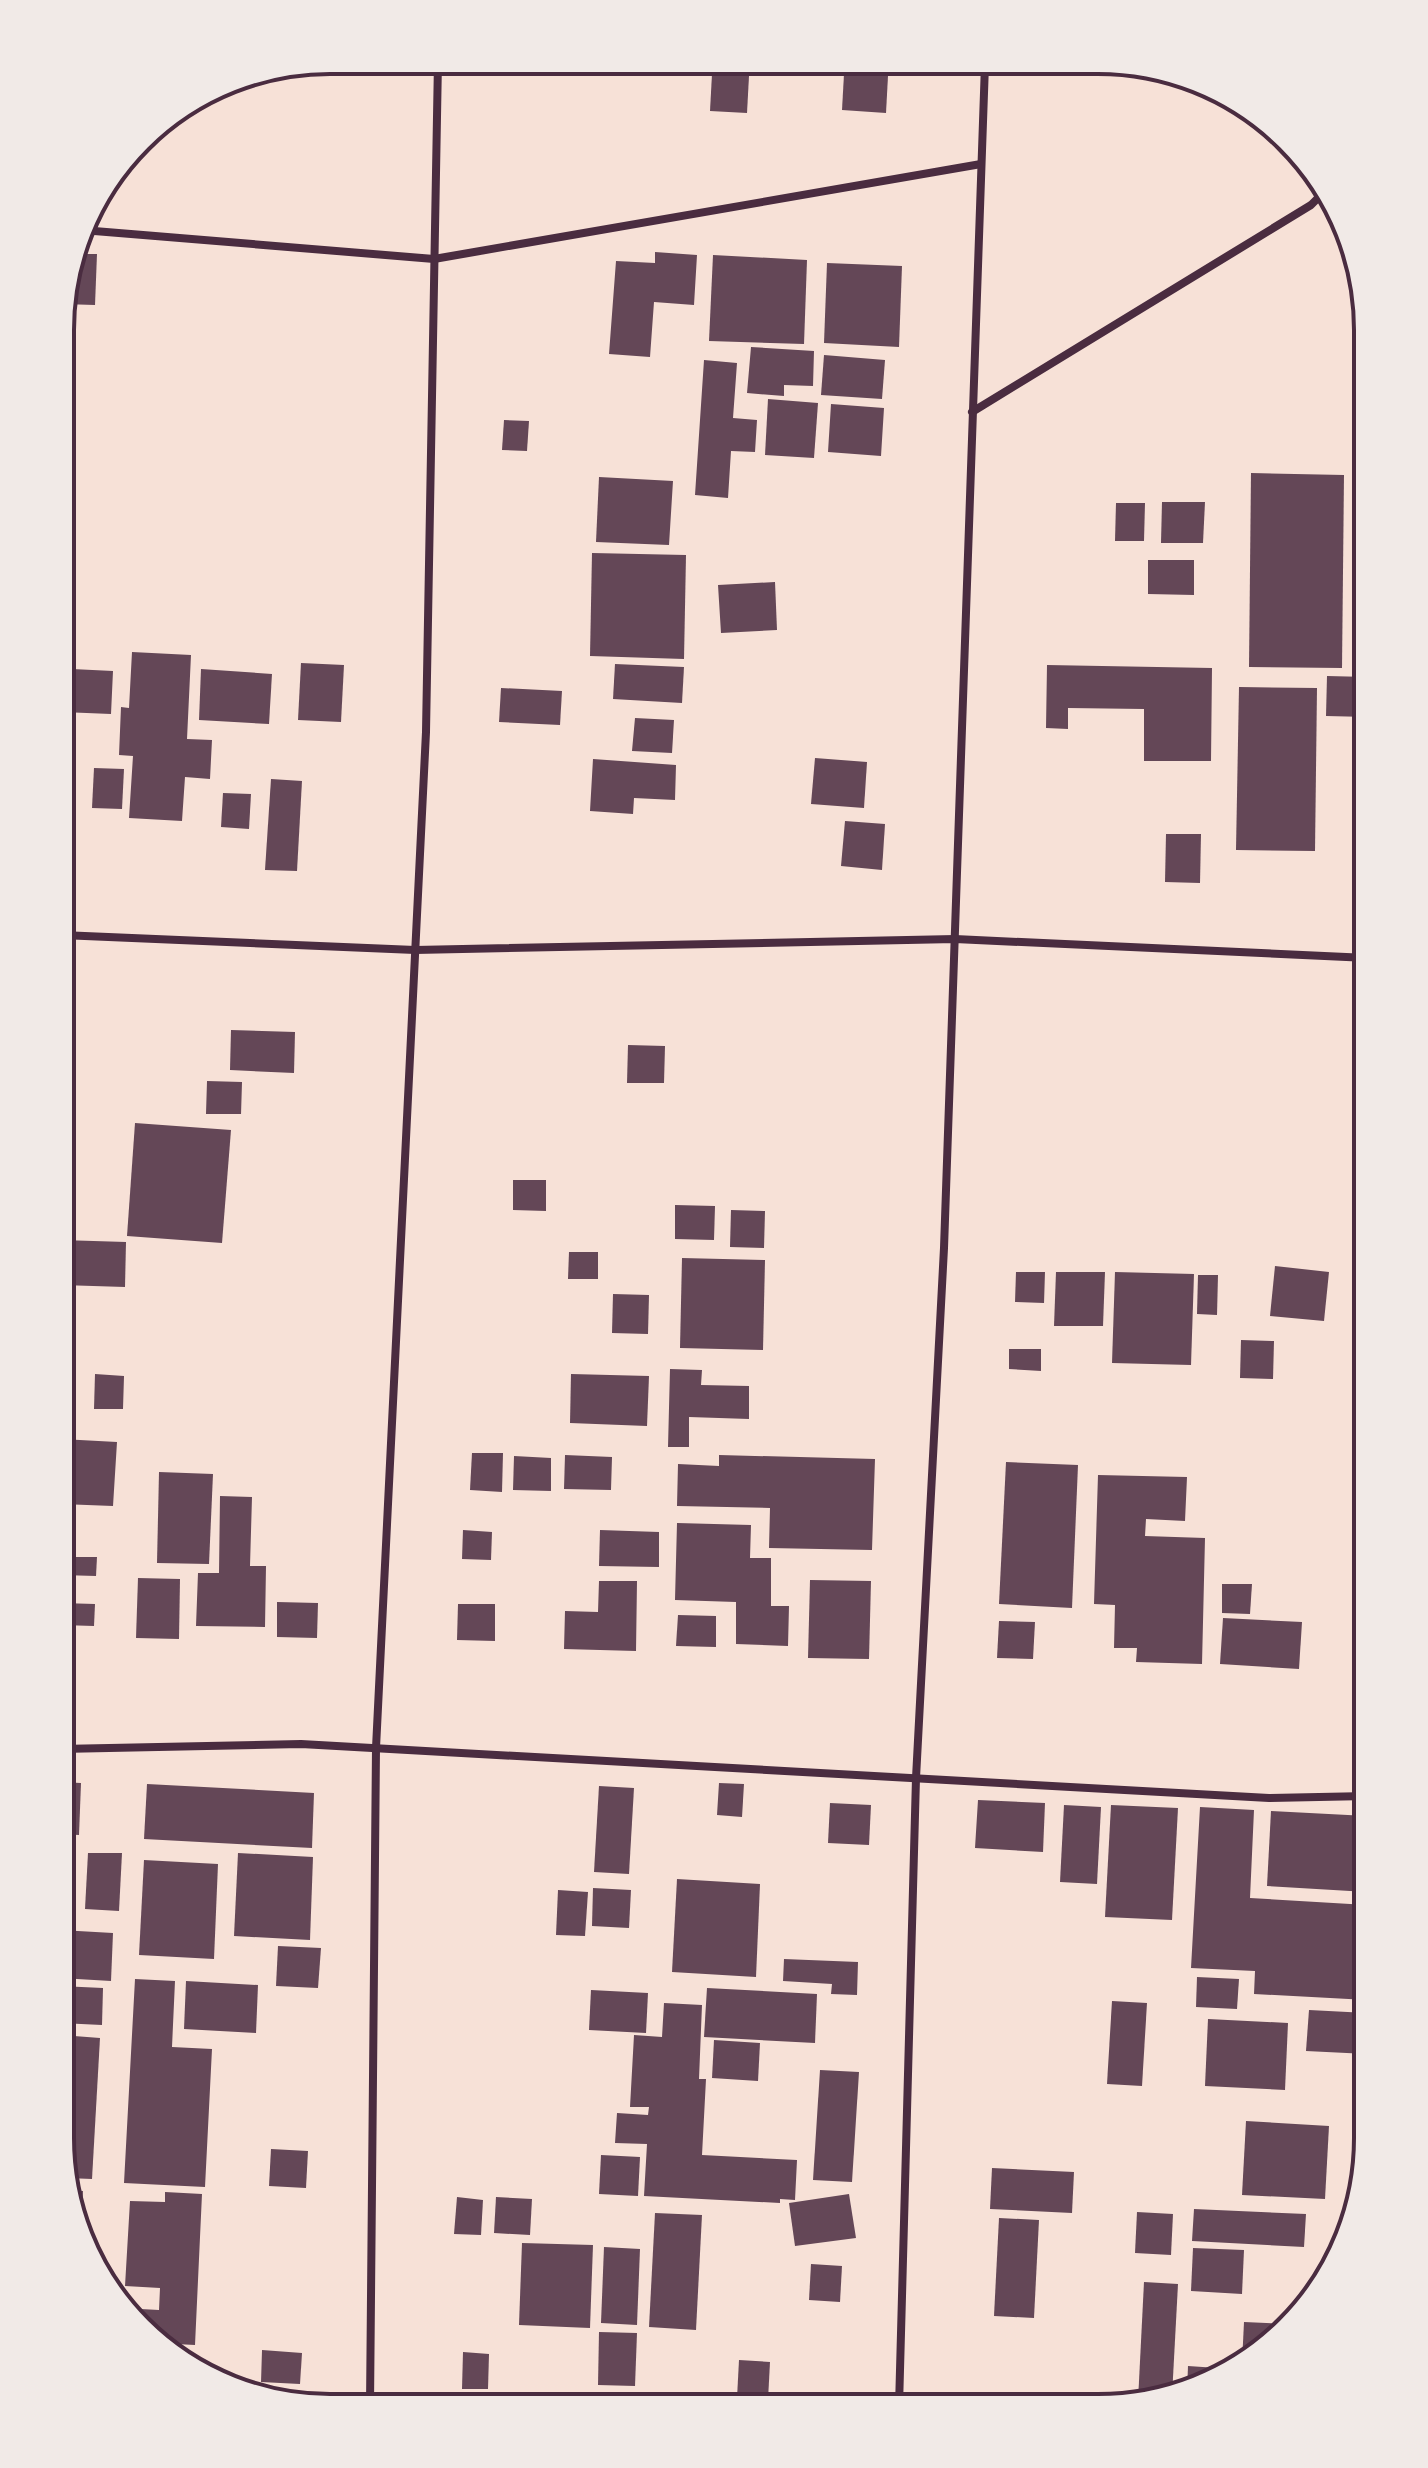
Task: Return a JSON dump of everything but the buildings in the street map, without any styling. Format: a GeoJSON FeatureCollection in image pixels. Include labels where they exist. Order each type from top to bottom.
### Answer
{"type":"FeatureCollection","features":[{"type":"Feature","properties":{"kind":"street"},"geometry":{"type":"LineString","coordinates":[[370,2394],[376,1748],[426,732],[438,74]]}},
{"type":"Feature","properties":{"kind":"street"},"geometry":{"type":"LineString","coordinates":[[899,2394],[916,1778],[944,1248],[985,74]]}},
{"type":"Feature","properties":{"kind":"street"},"geometry":{"type":"LineString","coordinates":[[94,231],[434,259],[981,164]]}},
{"type":"Feature","properties":{"kind":"street"},"geometry":{"type":"LineString","coordinates":[[972,412],[1298,214],[1317,198]]}},
{"type":"Feature","properties":{"kind":"street"},"geometry":{"type":"LineString","coordinates":[[74,936],[415,950],[955,939],[1354,957]]}},
{"type":"Feature","properties":{"kind":"street"},"geometry":{"type":"LineString","coordinates":[[74,1749],[301,1744],[1269,1798],[1353,1796]]}}]}
